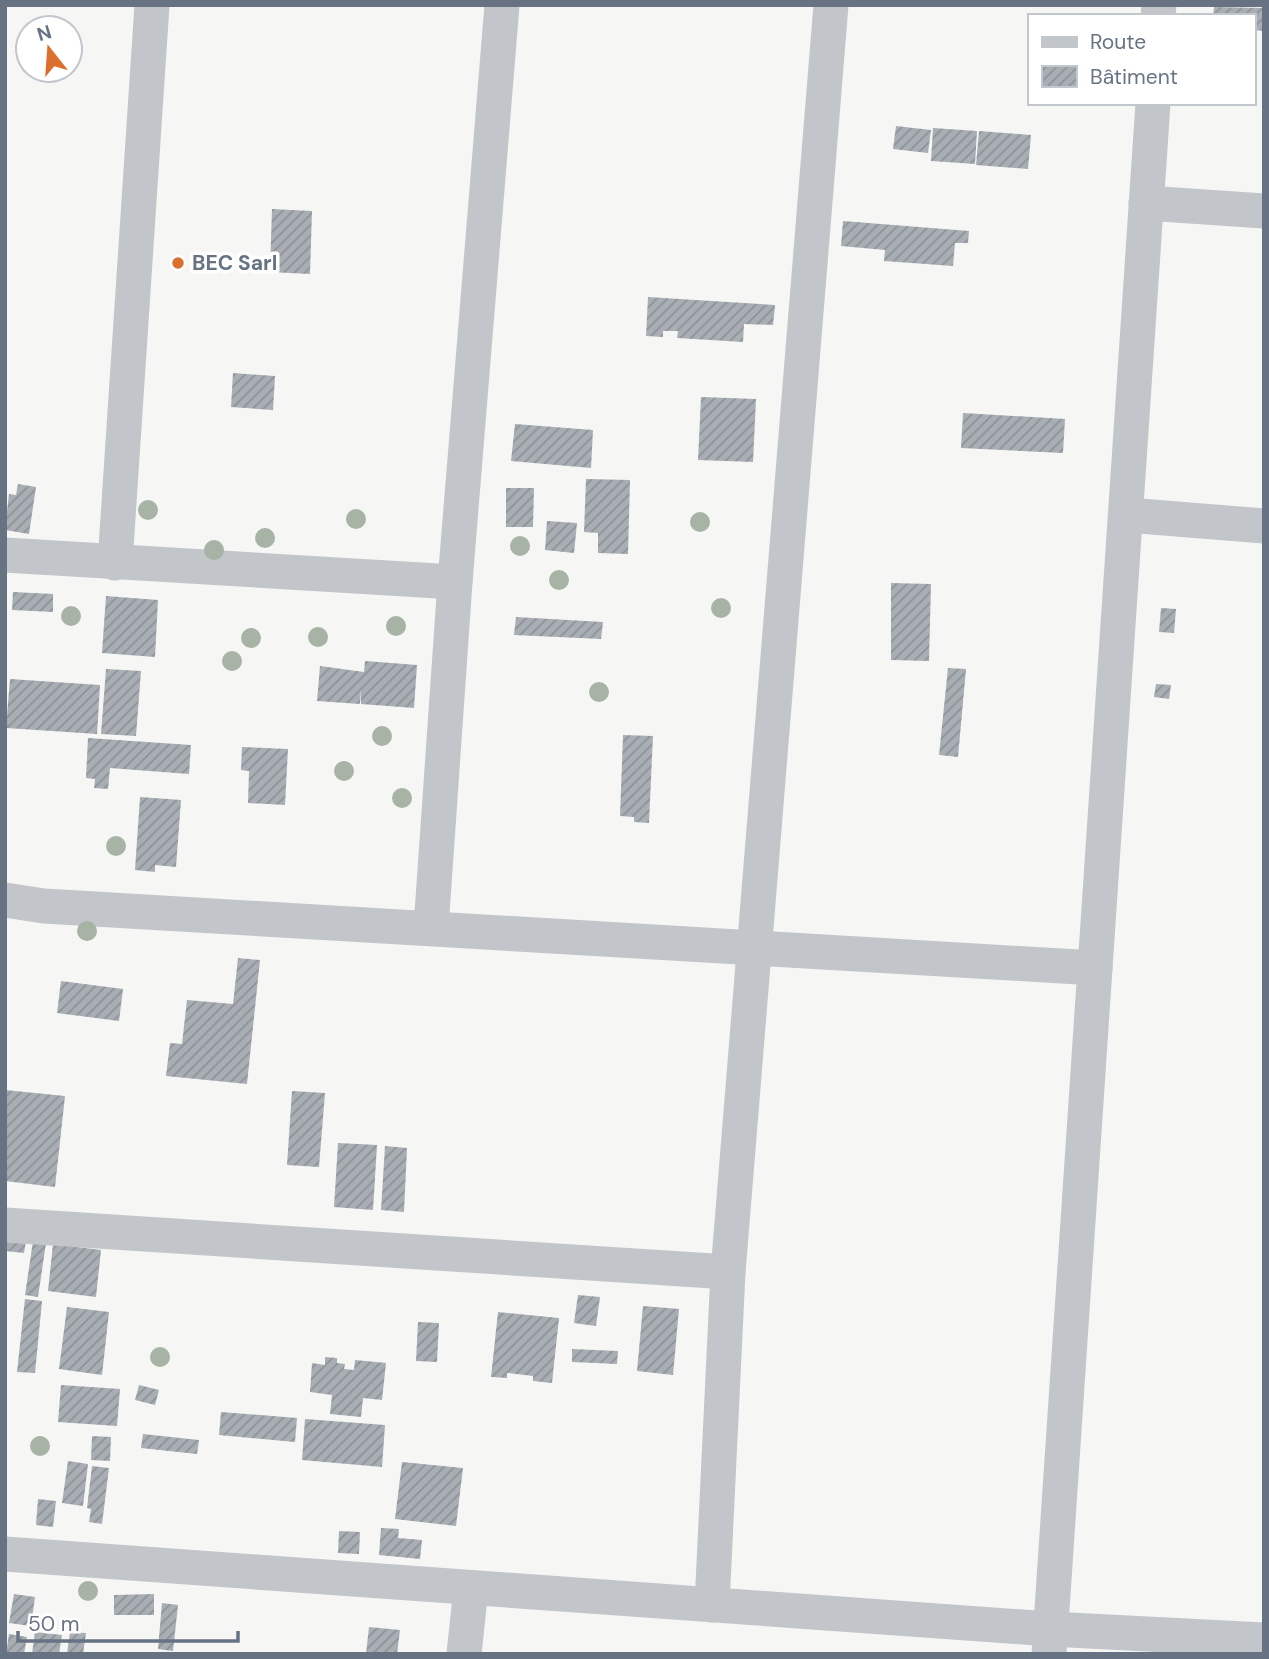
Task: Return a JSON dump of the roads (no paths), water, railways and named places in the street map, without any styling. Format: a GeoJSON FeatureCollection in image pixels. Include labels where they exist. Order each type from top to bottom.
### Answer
{"type":"FeatureCollection","features":[{"type":"Feature","properties":{"kind":"street"},"geometry":{"type":"LineString","coordinates":[[115,563],[152,5]]}},
{"type":"Feature","properties":{"kind":"street"},"geometry":{"type":"LineString","coordinates":[[431,928],[455,582],[502,5]]}},
{"type":"Feature","properties":{"kind":"street"},"geometry":{"type":"LineString","coordinates":[[712,1605],[728,1272],[831,5]]}},
{"type":"Feature","properties":{"kind":"street"},"geometry":{"type":"LineString","coordinates":[[1049,1641],[1153,105]]}},
{"type":"Feature","properties":{"kind":"street"},"geometry":{"type":"LineString","coordinates":[[1146,203],[1264,211]]}},
{"type":"Feature","properties":{"kind":"street"},"geometry":{"type":"LineString","coordinates":[[1127,515],[1264,526]]}},
{"type":"Feature","properties":{"kind":"street"},"geometry":{"type":"LineString","coordinates":[[5,555],[455,582]]}},
{"type":"Feature","properties":{"kind":"street"},"geometry":{"type":"LineString","coordinates":[[5,900],[44,906],[1095,968]]}},
{"type":"Feature","properties":{"kind":"street"},"geometry":{"type":"LineString","coordinates":[[5,1225],[728,1272]]}},
{"type":"Feature","properties":{"kind":"street"},"geometry":{"type":"LineString","coordinates":[[5,1554],[712,1605],[1049,1641],[1264,1640]]}},
{"type":"Feature","properties":{"kind":"street"},"geometry":{"type":"LineString","coordinates":[[464,1654],[471,1588]]}},
{"type":"Feature","properties":{"kind":"place","name":"BEC Sarl"},"geometry":{"type":"Point","coordinates":[178,263]}}]}
